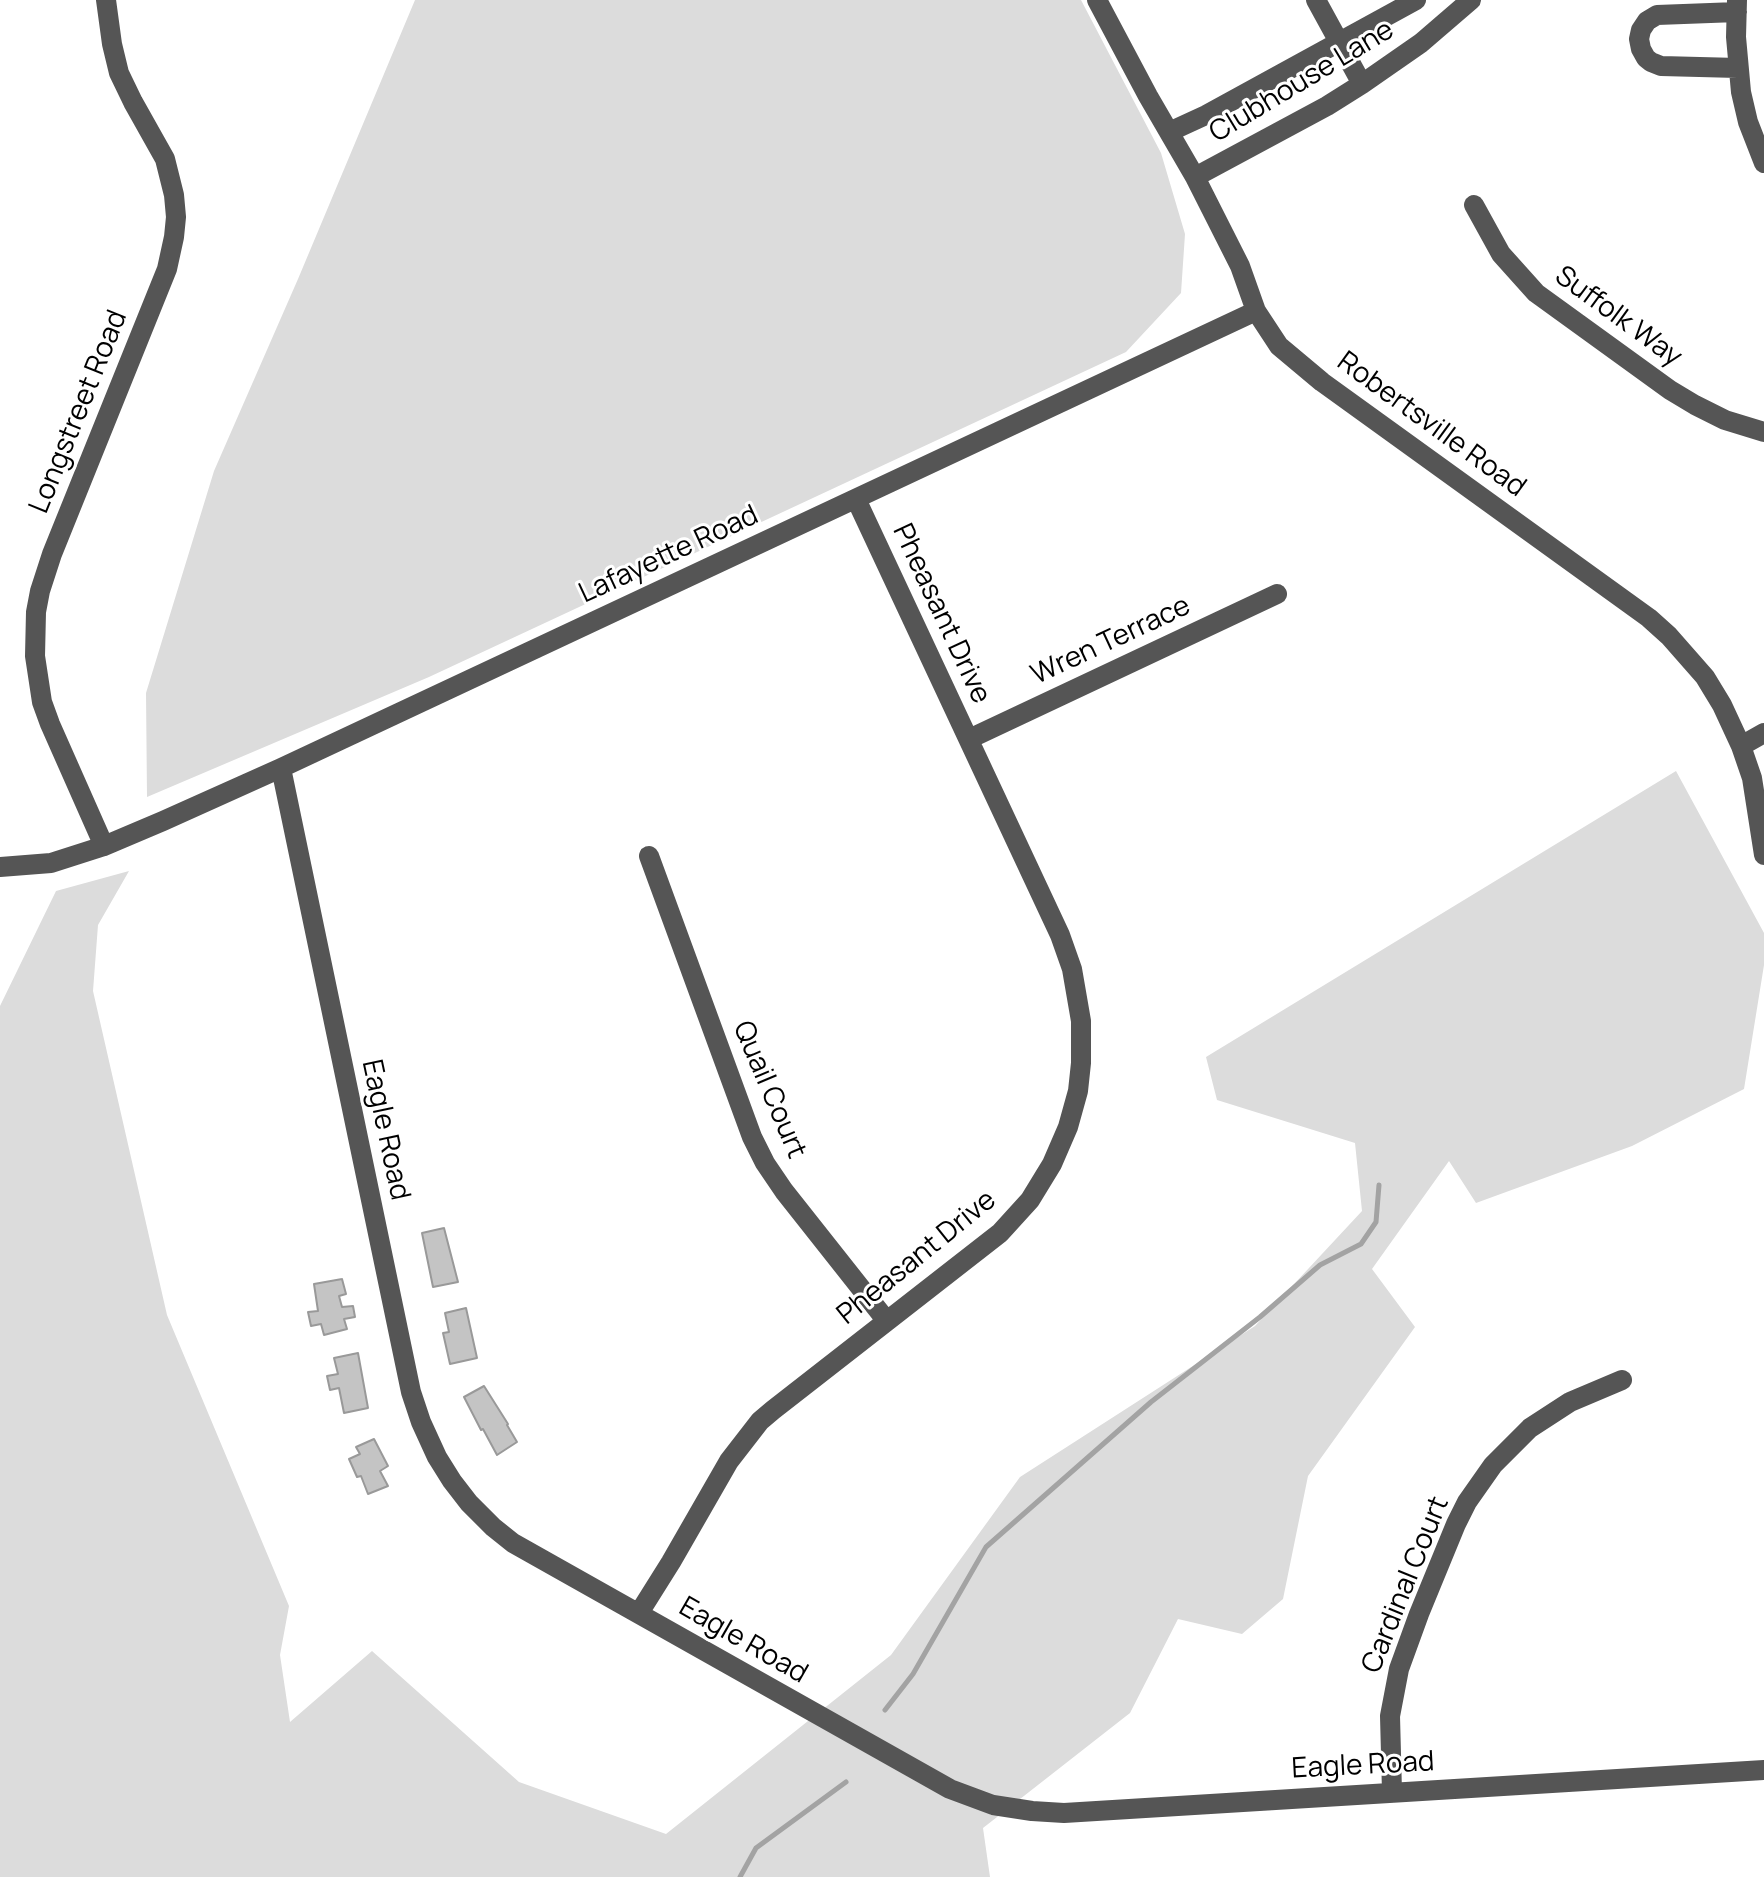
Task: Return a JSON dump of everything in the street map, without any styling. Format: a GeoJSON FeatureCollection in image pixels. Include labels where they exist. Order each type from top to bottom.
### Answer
{"type":"FeatureCollection","features":[{"type":"Feature","properties":{"kind":"street","name":"Longstreet Road"},"geometry":{"type":"LineString","coordinates":[[104,846],[42,702],[35,656],[36,612],[52,554],[167,269],[176,217],[165,159],[119,73],[106,0]]}},
{"type":"Feature","properties":{"kind":"street","name":"Robertsville Road"},"geometry":{"type":"LineString","coordinates":[[1097,0],[1195,177],[1240,266],[1256,311],[1279,346],[1322,382],[1659,627],[1688,657],[1722,705],[1741,746],[1752,778],[1764,855]]}},
{"type":"Feature","properties":{"kind":"street"},"geometry":{"type":"LineString","coordinates":[[1316,0],[1362,84]]}},
{"type":"Feature","properties":{"kind":"street","name":"Clubhouse Lane"},"geometry":{"type":"LineString","coordinates":[[1169,132],[1206,115],[1416,0]]}},
{"type":"Feature","properties":{"kind":"street","name":"Clubhouse Lane"},"geometry":{"type":"LineString","coordinates":[[1195,177],[1362,84],[1421,43],[1471,0]]}},
{"type":"Feature","properties":{"kind":"street"},"geometry":{"type":"LineString","coordinates":[[1738,68],[1661,66],[1646,58],[1639,39],[1641,30],[1647,21],[1657,15],[1737,6],[1741,92],[1748,122],[1764,163]]}},
{"type":"Feature","properties":{"kind":"street","name":"Suffolk Way"},"geometry":{"type":"LineString","coordinates":[[1474,205],[1501,254],[1536,293],[1670,390],[1725,420],[1764,432]]}},
{"type":"Feature","properties":{"kind":"street","name":"Lafayette Road"},"geometry":{"type":"LineString","coordinates":[[0,867],[51,863],[104,846],[281,768],[1256,311]]}},
{"type":"Feature","properties":{"kind":"street","name":"Pheasant Drive"},"geometry":{"type":"LineString","coordinates":[[639,1613],[744,1440],[773,1410],[1000,1233],[1030,1200],[1052,1164],[1068,1127],[1078,1091],[1081,1021],[1072,969],[1060,935],[856,499]]}},
{"type":"Feature","properties":{"kind":"street","name":"Wren Terrace"},"geometry":{"type":"LineString","coordinates":[[969,739],[1277,594]]}},
{"type":"Feature","properties":{"kind":"street"},"geometry":{"type":"LineString","coordinates":[[1741,746],[1764,733]]}},
{"type":"Feature","properties":{"kind":"street","name":"Eagle Road"},"geometry":{"type":"LineString","coordinates":[[281,768],[411,1392],[437,1457],[452,1481],[469,1503],[513,1543],[950,1789],[993,1805],[1064,1813],[1764,1770]]}},
{"type":"Feature","properties":{"kind":"street","name":"Quail Court"},"geometry":{"type":"LineString","coordinates":[[649,856],[752,1137],[765,1163],[886,1320]]}},
{"type":"Feature","properties":{"kind":"street","name":"Cardinal Court"},"geometry":{"type":"LineString","coordinates":[[1392,1792],[1390,1716],[1399,1669],[1467,1502],[1493,1465],[1530,1428],[1570,1402],[1622,1380]]}},
{"type":"Feature","properties":{"kind":"shaded area"},"geometry":{"type":"Polygon","coordinates":[[[415,0],[1081,0],[1161,153],[1185,234],[1181,293],[1126,352],[429,677],[147,797],[146,693],[214,471],[415,0]]]}},
{"type":"Feature","properties":{"kind":"shaded area"},"geometry":{"type":"Polygon","coordinates":[[[1676,771],[1764,933],[1764,965],[1744,1089],[1632,1146],[1476,1203],[1449,1161],[1372,1269],[1415,1327],[1308,1476],[1283,1599],[1242,1634],[1178,1619],[1130,1713],[983,1828],[990,1877],[0,1877],[0,1006],[56,891],[129,871],[98,925],[93,991],[167,1315],[289,1606],[280,1655],[290,1722],[372,1651],[519,1782],[666,1834],[891,1655],[1020,1477],[1255,1326],[1362,1211],[1355,1143],[1217,1100],[1206,1057],[1676,771]]]}},
{"type":"Feature","properties":{"kind":"building"},"geometry":{"type":"Polygon","coordinates":[[[444,1228],[458,1282],[433,1287],[422,1233],[444,1228]]]}},
{"type":"Feature","properties":{"kind":"building"},"geometry":{"type":"Polygon","coordinates":[[[342,1279],[346,1294],[339,1296],[342,1307],[353,1306],[355,1317],[344,1319],[347,1329],[324,1335],[321,1324],[311,1326],[308,1312],[318,1311],[314,1284],[342,1279]]]}},
{"type":"Feature","properties":{"kind":"building"},"geometry":{"type":"Polygon","coordinates":[[[466,1308],[477,1358],[450,1364],[443,1333],[449,1332],[445,1313],[466,1308]]]}},
{"type":"Feature","properties":{"kind":"building"},"geometry":{"type":"Polygon","coordinates":[[[358,1353],[368,1408],[344,1413],[339,1388],[330,1390],[327,1376],[338,1374],[334,1358],[358,1353]]]}},
{"type":"Feature","properties":{"kind":"building"},"geometry":{"type":"Polygon","coordinates":[[[484,1386],[517,1442],[497,1455],[464,1397],[484,1386]]]}},
{"type":"Feature","properties":{"kind":"building"},"geometry":{"type":"Polygon","coordinates":[[[374,1439],[388,1466],[380,1471],[388,1486],[368,1494],[361,1476],[357,1477],[349,1459],[360,1454],[356,1447],[374,1439]]]}},
{"type":"Feature","properties":{"kind":"waterway"},"geometry":{"type":"LineString","coordinates":[[885,1710],[913,1674],[986,1547],[1151,1402],[1260,1317],[1320,1265],[1361,1244],[1376,1222],[1379,1185]]}},
{"type":"Feature","properties":{"kind":"waterway"},"geometry":{"type":"LineString","coordinates":[[740,1877],[756,1848],[846,1782]]}}]}
